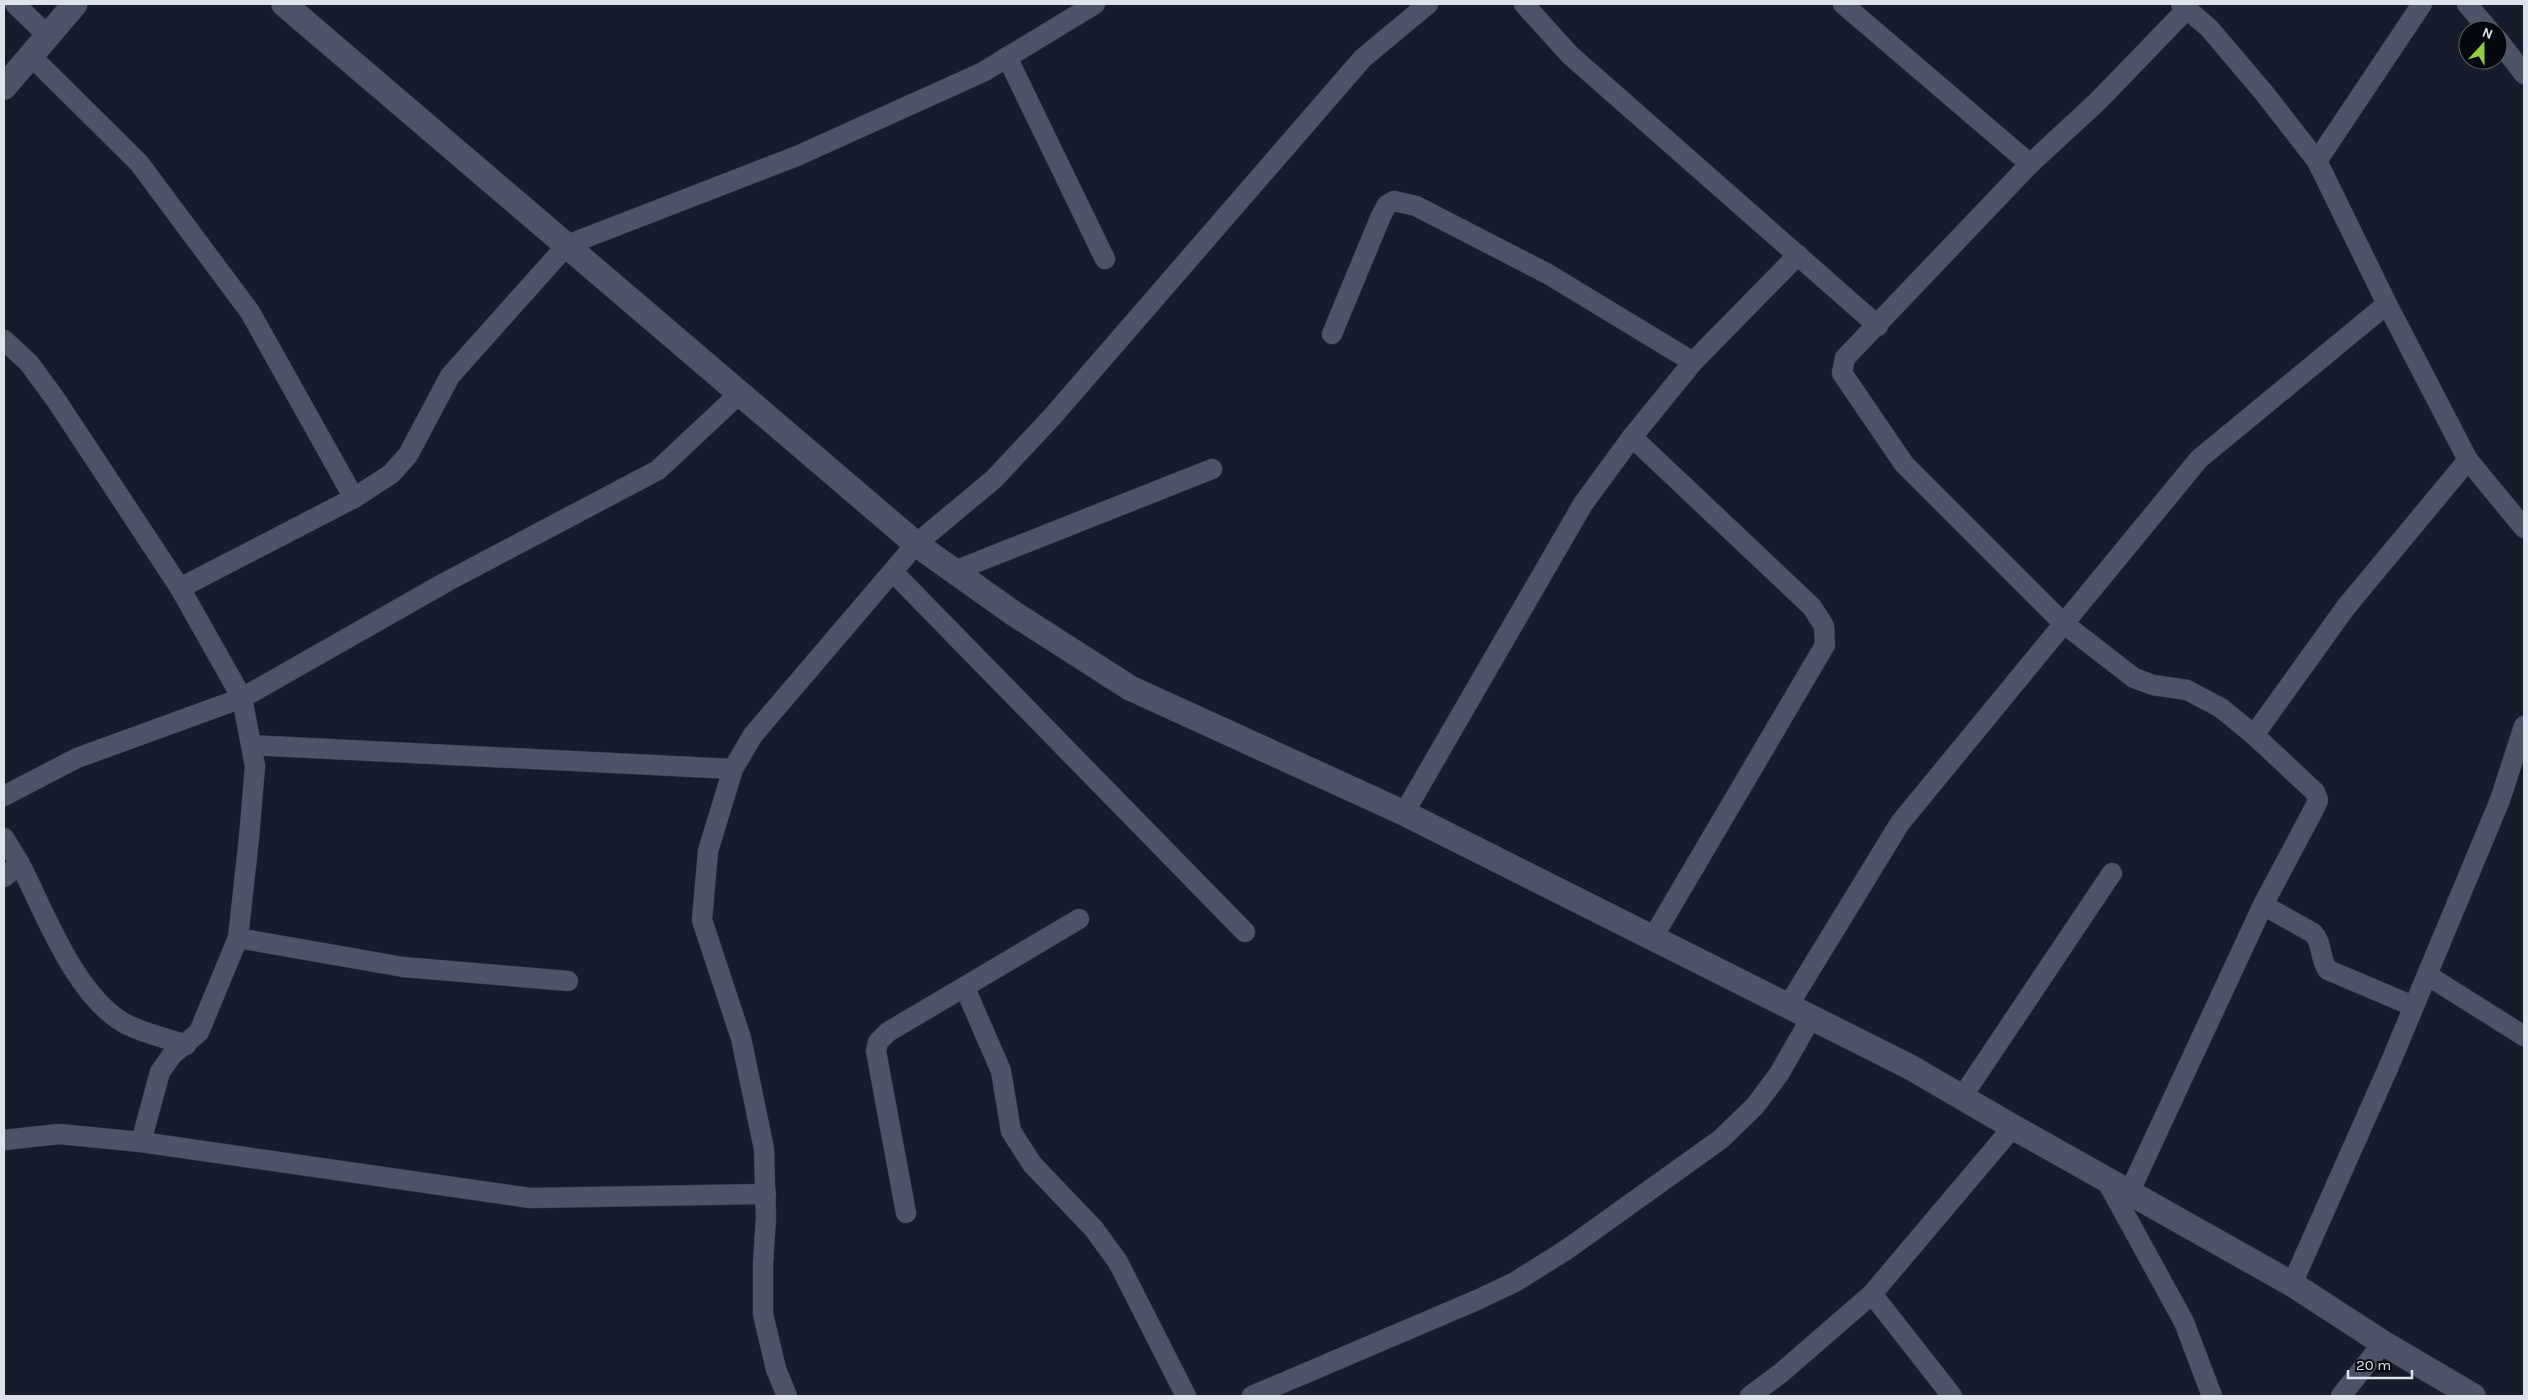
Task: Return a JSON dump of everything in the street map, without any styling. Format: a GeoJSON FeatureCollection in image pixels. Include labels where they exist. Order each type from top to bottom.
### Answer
{"type":"FeatureCollection","features":[{"type":"Feature","properties":{"kind":"street"},"geometry":{"type":"LineString","coordinates":[[15,4],[47,35]]}},
{"type":"Feature","properties":{"kind":"street"},"geometry":{"type":"LineString","coordinates":[[4,87],[74,4]]}},
{"type":"Feature","properties":{"kind":"street"},"geometry":{"type":"LineString","coordinates":[[284,4],[567,245],[738,394],[916,544],[952,572],[1130,688],[1404,813],[1910,1067],[2292,1284],[2383,1343],[2473,1396]]}},
{"type":"Feature","properties":{"kind":"street"},"geometry":{"type":"LineString","coordinates":[[180,588],[354,498],[391,474],[408,455],[450,376],[567,245],[797,156],[982,72],[1095,4]]}},
{"type":"Feature","properties":{"kind":"street"},"geometry":{"type":"LineString","coordinates":[[787,1396],[776,1369],[763,1314],[766,1194],[764,1148],[741,1038],[702,920],[708,850],[733,769],[753,735],[916,544],[994,479],[1052,417],[1363,58],[1428,4]]}},
{"type":"Feature","properties":{"kind":"street"},"geometry":{"type":"LineString","coordinates":[[1524,4],[1570,55],[1878,326]]}},
{"type":"Feature","properties":{"kind":"street"},"geometry":{"type":"LineString","coordinates":[[1843,4],[2030,164]]}},
{"type":"Feature","properties":{"kind":"street"},"geometry":{"type":"LineString","coordinates":[[2317,161],[2422,4]]}},
{"type":"Feature","properties":{"kind":"street"},"geometry":{"type":"LineString","coordinates":[[2467,4],[2481,20]]}},
{"type":"Feature","properties":{"kind":"street"},"geometry":{"type":"LineString","coordinates":[[2129,1193],[2263,905],[2318,800],[2315,792],[2254,735],[2221,708],[2187,690],[2153,685],[2134,678],[2063,623],[1904,464],[1842,373],[1845,358],[1878,326],[2030,164],[2097,102],[2184,6],[2209,28],[2265,94],[2317,161],[2387,304],[2468,460],[2524,528]]}},
{"type":"Feature","properties":{"kind":"street"},"geometry":{"type":"LineString","coordinates":[[2508,53],[2524,74]]}},
{"type":"Feature","properties":{"kind":"street"},"geometry":{"type":"LineString","coordinates":[[30,55],[139,163],[250,312],[354,498]]}},
{"type":"Feature","properties":{"kind":"street"},"geometry":{"type":"LineString","coordinates":[[1007,57],[1105,259]]}},
{"type":"Feature","properties":{"kind":"street"},"geometry":{"type":"LineString","coordinates":[[1332,334],[1381,216],[1387,205],[1394,201],[1416,206],[1548,274],[1693,362]]}},
{"type":"Feature","properties":{"kind":"street"},"geometry":{"type":"LineString","coordinates":[[1404,813],[1583,504],[1632,437],[1693,362],[1798,255]]}},
{"type":"Feature","properties":{"kind":"street"},"geometry":{"type":"LineString","coordinates":[[1788,1006],[1900,823],[2199,459],[2387,304]]}},
{"type":"Feature","properties":{"kind":"street"},"geometry":{"type":"LineString","coordinates":[[4,340],[29,363],[56,400],[180,588],[242,698],[251,745],[254,775],[238,938],[199,1032],[186,1045],[172,1054],[160,1072],[141,1142]]}},
{"type":"Feature","properties":{"kind":"street"},"geometry":{"type":"LineString","coordinates":[[4,796],[77,758],[242,698],[446,582],[658,470],[738,394]]}},
{"type":"Feature","properties":{"kind":"street"},"geometry":{"type":"LineString","coordinates":[[1632,437],[1812,607],[1824,626],[1825,644],[1652,938]]}},
{"type":"Feature","properties":{"kind":"street"},"geometry":{"type":"LineString","coordinates":[[2254,735],[2346,607],[2468,460]]}},
{"type":"Feature","properties":{"kind":"street"},"geometry":{"type":"LineString","coordinates":[[952,572],[1212,469]]}},
{"type":"Feature","properties":{"kind":"street"},"geometry":{"type":"LineString","coordinates":[[893,572],[1245,932]]}},
{"type":"Feature","properties":{"kind":"street"},"geometry":{"type":"LineString","coordinates":[[2292,1284],[2500,800],[2519,762],[2524,726]]}},
{"type":"Feature","properties":{"kind":"street"},"geometry":{"type":"LineString","coordinates":[[251,745],[733,769]]}},
{"type":"Feature","properties":{"kind":"street"},"geometry":{"type":"LineString","coordinates":[[4,838],[20,864],[77,976],[98,1003],[124,1023],[186,1045]]}},
{"type":"Feature","properties":{"kind":"street"},"geometry":{"type":"LineString","coordinates":[[4,877],[20,864]]}},
{"type":"Feature","properties":{"kind":"street"},"geometry":{"type":"LineString","coordinates":[[1962,1097],[2112,873]]}},
{"type":"Feature","properties":{"kind":"street"},"geometry":{"type":"LineString","coordinates":[[2263,905],[2319,939],[2322,962],[2328,970],[2413,1006]]}},
{"type":"Feature","properties":{"kind":"street"},"geometry":{"type":"LineString","coordinates":[[906,1213],[876,1051],[878,1042],[888,1032],[1079,919]]}},
{"type":"Feature","properties":{"kind":"street"},"geometry":{"type":"LineString","coordinates":[[238,938],[403,967],[568,981]]}},
{"type":"Feature","properties":{"kind":"street"},"geometry":{"type":"LineString","coordinates":[[2426,975],[2524,1036]]}},
{"type":"Feature","properties":{"kind":"street"},"geometry":{"type":"LineString","coordinates":[[964,988],[1001,1071],[1011,1131],[1032,1164],[1094,1229],[1118,1262],[1186,1396]]}},
{"type":"Feature","properties":{"kind":"street"},"geometry":{"type":"LineString","coordinates":[[1252,1396],[1478,1300],[1515,1282],[1566,1250],[1720,1139],[1755,1106],[1779,1074],[1811,1018]]}},
{"type":"Feature","properties":{"kind":"street"},"geometry":{"type":"LineString","coordinates":[[1750,1396],[1781,1373],[1872,1294],[2013,1127]]}},
{"type":"Feature","properties":{"kind":"street"},"geometry":{"type":"LineString","coordinates":[[4,1140],[59,1134],[141,1142],[530,1198],[766,1194]]}},
{"type":"Feature","properties":{"kind":"street"},"geometry":{"type":"LineString","coordinates":[[2105,1178],[2184,1322],[2212,1396]]}},
{"type":"Feature","properties":{"kind":"street"},"geometry":{"type":"LineString","coordinates":[[1872,1294],[1952,1396]]}},
{"type":"Feature","properties":{"kind":"street"},"geometry":{"type":"LineString","coordinates":[[2341,1396],[2383,1343]]}}]}
